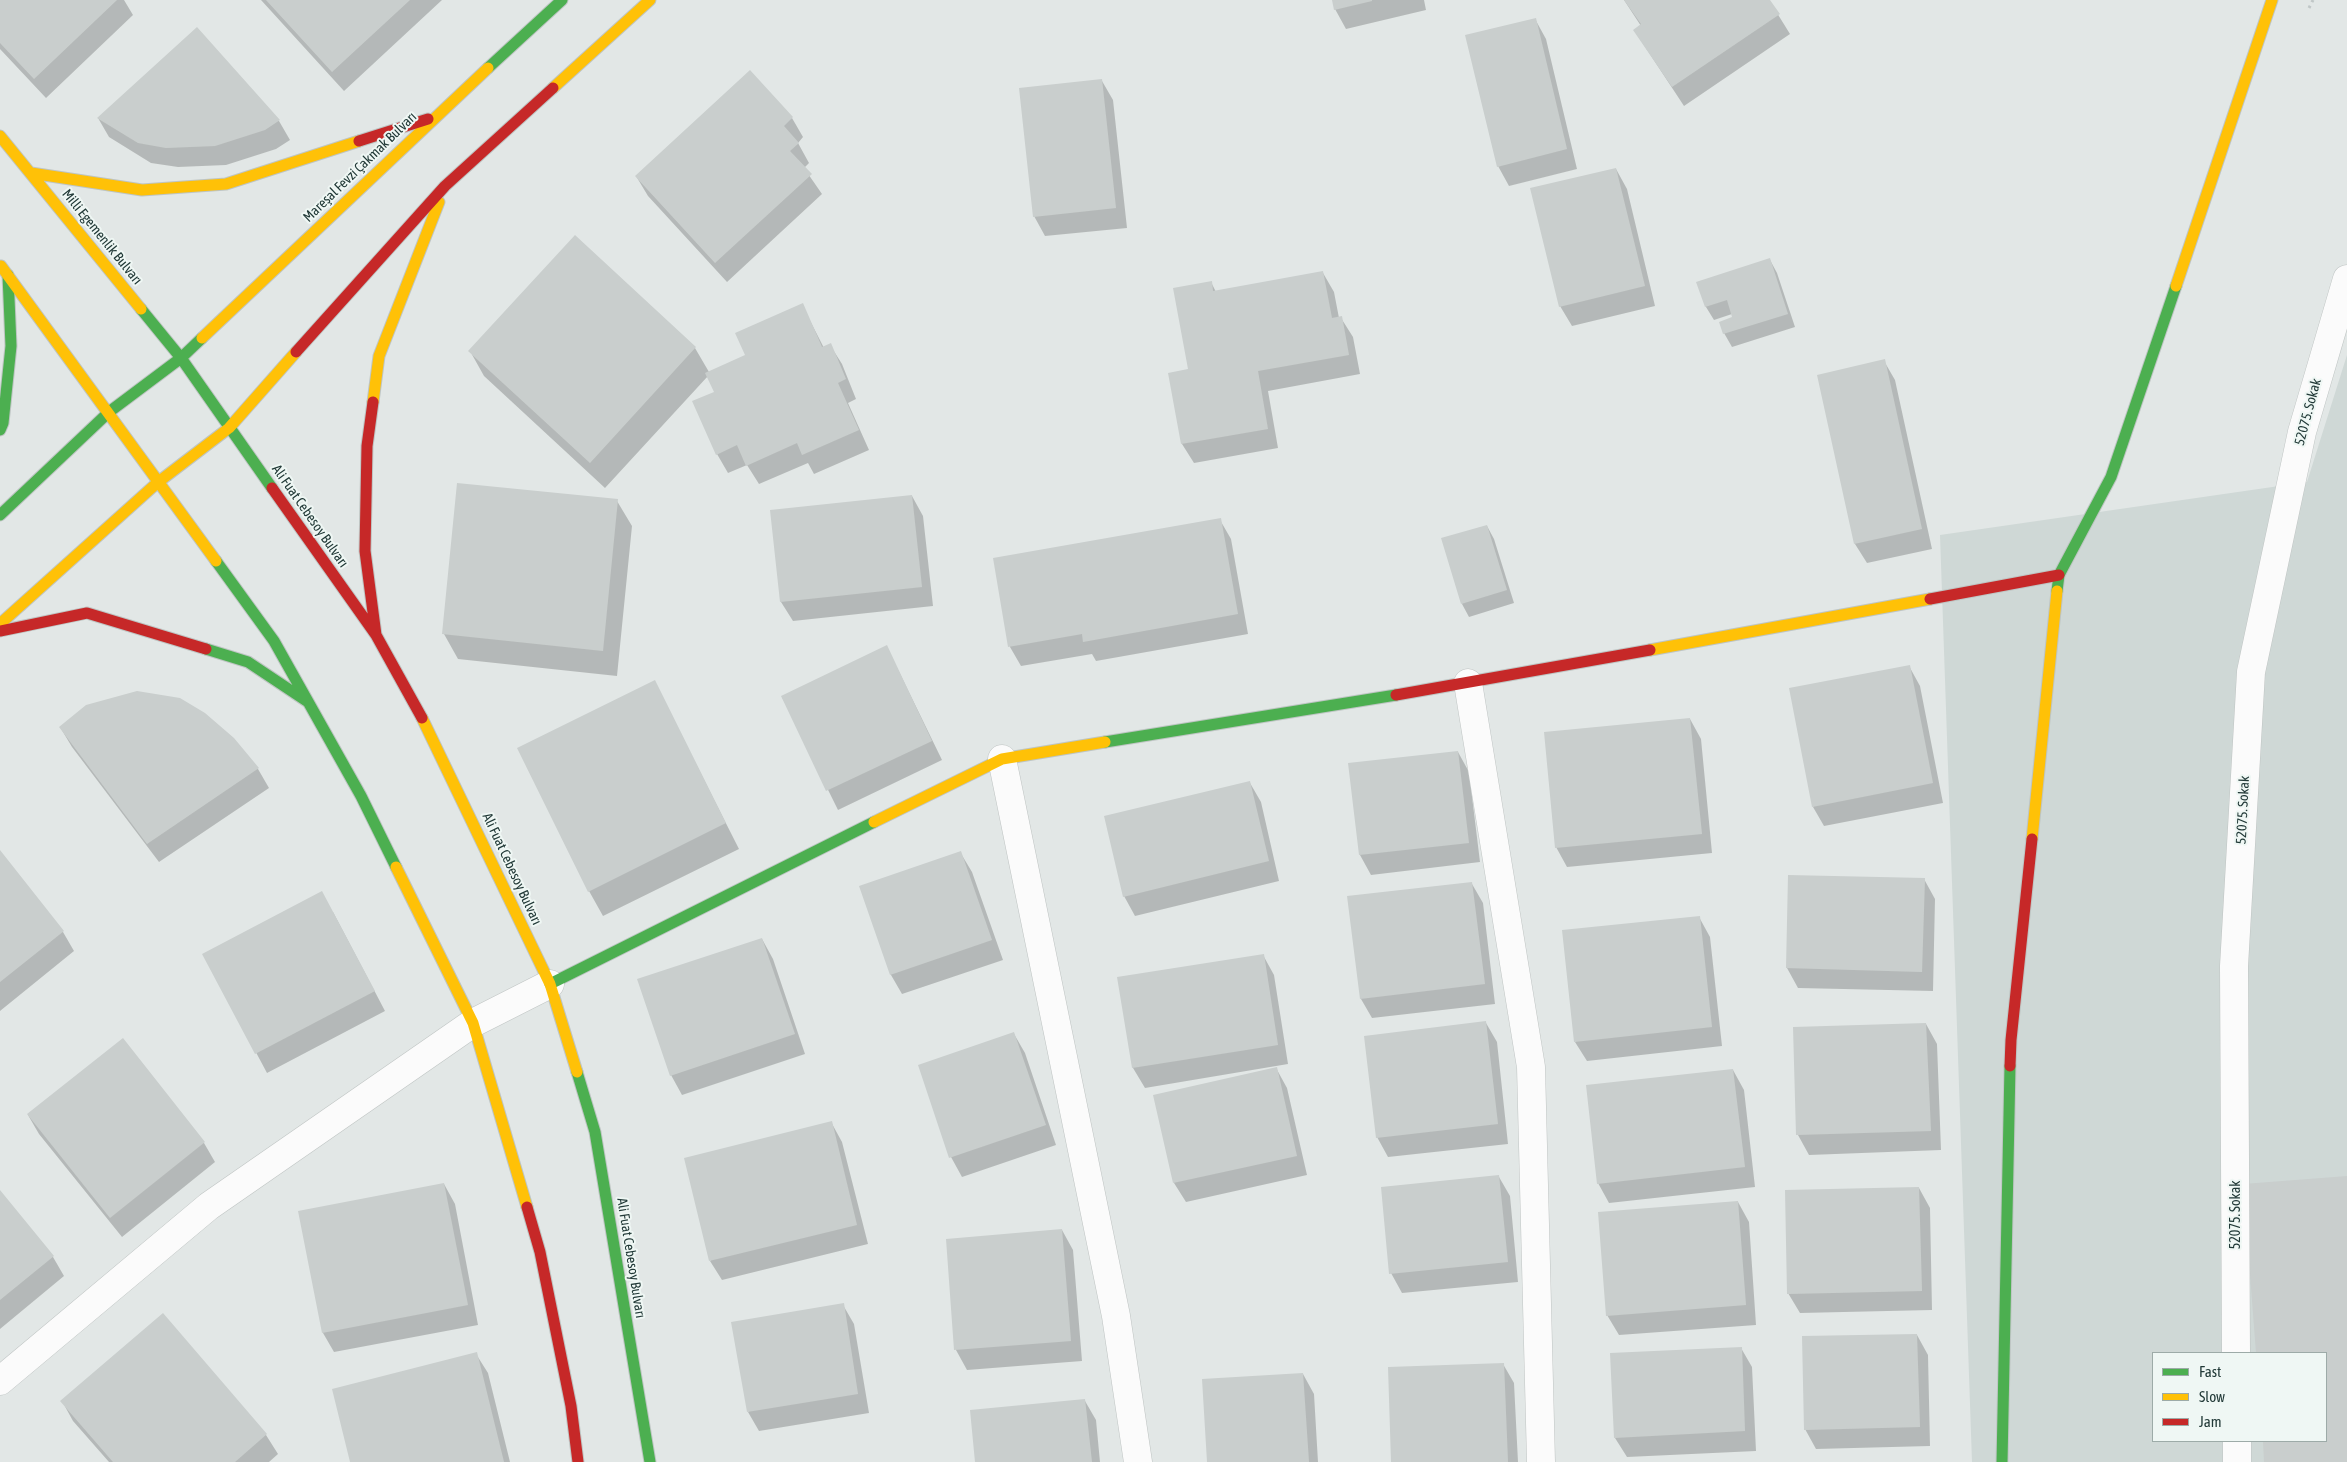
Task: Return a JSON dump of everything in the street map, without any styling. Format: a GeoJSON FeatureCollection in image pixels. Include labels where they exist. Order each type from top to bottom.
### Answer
{"type":"FeatureCollection","features":[{"type":"Feature","properties":{"kind":"main road","name":"Mareşal Fevzi Çakmak Bulvarı"},"geometry":{"type":"LineString","coordinates":[[0,515],[109,412],[181,358],[434,117],[562,0]]}},
{"type":"Feature","properties":{"kind":"main road"},"geometry":{"type":"LineString","coordinates":[[0,624],[157,483],[229,428],[444,186],[650,0]]}},
{"type":"Feature","properties":{"kind":"main road"},"geometry":{"type":"LineString","coordinates":[[2002,1462],[2011,1040],[2059,575],[2111,477],[2272,0]]}},
{"type":"Feature","properties":{"kind":"main road"},"geometry":{"type":"LineString","coordinates":[[31,173],[142,190],[226,184],[434,117]]}},
{"type":"Feature","properties":{"kind":"main road","name":"Milli Egemenlik Bulvarı"},"geometry":{"type":"LineString","coordinates":[[0,136],[181,358]]}},
{"type":"Feature","properties":{"kind":"main road"},"geometry":{"type":"LineString","coordinates":[[376,635],[365,551],[367,446],[380,356],[444,186]]}},
{"type":"Feature","properties":{"kind":"main road"},"geometry":{"type":"LineString","coordinates":[[0,264],[109,412],[157,483],[274,641],[361,796],[473,1023],[540,1252],[570,1406],[578,1462]]}},
{"type":"Feature","properties":{"kind":"main road"},"geometry":{"type":"LineString","coordinates":[[0,430],[3,423],[12,346],[8,275]]}},
{"type":"Feature","properties":{"kind":"main road","name":"Ali Fuat Cebesoy Bulvarı"},"geometry":{"type":"LineString","coordinates":[[181,358],[376,635],[431,734],[550,984],[595,1132],[650,1462]]}},
{"type":"Feature","properties":{"kind":"main road"},"geometry":{"type":"LineString","coordinates":[[550,984],[1002,759],[1468,683],[2059,575]]}},
{"type":"Feature","properties":{"kind":"main road"},"geometry":{"type":"LineString","coordinates":[[0,631],[87,613],[248,662],[308,702]]}},
{"type":"Feature","properties":{"kind":"street","name":"52075. Sokak"},"geometry":{"type":"LineString","coordinates":[[2236,1352],[2234,966],[2252,672],[2302,432],[2347,279]]}},
{"type":"Feature","properties":{"kind":"street"},"geometry":{"type":"LineString","coordinates":[[1468,683],[1531,1067],[1541,1462]]}},
{"type":"Feature","properties":{"kind":"street"},"geometry":{"type":"LineString","coordinates":[[1002,759],[1116,1316],[1138,1462]]}},
{"type":"Feature","properties":{"kind":"street"},"geometry":{"type":"LineString","coordinates":[[0,1380],[209,1206],[473,1023],[550,984]]}},
{"type":"Feature","properties":{"kind":"street"},"geometry":{"type":"LineString","coordinates":[[2237,1442],[2237,1462]]}},
{"type":"Feature","properties":{"kind":"path"},"geometry":{"type":"LineString","coordinates":[[2308,12],[2313,0]]}},
{"type":"Feature","properties":{"kind":"shaded area"},"geometry":{"type":"Polygon","coordinates":[[[2347,355],[2347,1462],[1972,1462],[1940,535],[2307,482],[2347,355]]]}},
{"type":"Feature","properties":{"kind":"building"},"geometry":{"type":"Polygon","coordinates":[[[0,0],[117,0],[34,79],[0,43],[0,0]]]}},
{"type":"Feature","properties":{"kind":"building"},"geometry":{"type":"Polygon","coordinates":[[[266,0],[410,0],[332,72],[266,0]]]}},
{"type":"Feature","properties":{"kind":"building"},"geometry":{"type":"Polygon","coordinates":[[[1332,0],[1372,0],[1372,1],[1334,10],[1332,0]]]}},
{"type":"Feature","properties":{"kind":"building"},"geometry":{"type":"Polygon","coordinates":[[[1624,0],[1770,0],[1780,14],[1672,87],[1633,30],[1641,24],[1624,0]]]}},
{"type":"Feature","properties":{"kind":"building"},"geometry":{"type":"Polygon","coordinates":[[[1536,18],[1567,149],[1497,167],[1465,35],[1536,18]]]}},
{"type":"Feature","properties":{"kind":"building"},"geometry":{"type":"Polygon","coordinates":[[[197,27],[280,120],[265,130],[215,146],[166,148],[138,143],[97,118],[197,27]]]}},
{"type":"Feature","properties":{"kind":"building"},"geometry":{"type":"Polygon","coordinates":[[[750,70],[793,117],[784,126],[799,143],[790,151],[812,174],[715,263],[635,176],[750,70]]]}},
{"type":"Feature","properties":{"kind":"building"},"geometry":{"type":"Polygon","coordinates":[[[1102,79],[1116,208],[1033,217],[1019,88],[1102,79]]]}},
{"type":"Feature","properties":{"kind":"building"},"geometry":{"type":"Polygon","coordinates":[[[1616,168],[1645,286],[1559,307],[1530,188],[1616,168]]]}},
{"type":"Feature","properties":{"kind":"building"},"geometry":{"type":"Polygon","coordinates":[[[575,235],[696,347],[590,463],[468,351],[575,235]]]}},
{"type":"Feature","properties":{"kind":"building"},"geometry":{"type":"Polygon","coordinates":[[[1770,258],[1788,314],[1723,334],[1719,322],[1732,317],[1727,300],[1705,307],[1696,282],[1770,258]]]}},
{"type":"Feature","properties":{"kind":"building"},"geometry":{"type":"Polygon","coordinates":[[[1323,271],[1332,318],[1342,316],[1349,355],[1258,371],[1268,429],[1181,444],[1168,373],[1188,369],[1173,288],[1212,281],[1213,291],[1323,271]]]}},
{"type":"Feature","properties":{"kind":"building"},"geometry":{"type":"Polygon","coordinates":[[[803,303],[822,347],[831,343],[846,379],[838,383],[859,430],[802,455],[797,443],[746,466],[737,445],[716,455],[692,401],[714,392],[705,373],[745,355],[735,333],[803,303]]]}},
{"type":"Feature","properties":{"kind":"building"},"geometry":{"type":"Polygon","coordinates":[[[1885,359],[1922,529],[1854,544],[1817,375],[1885,359]]]}},
{"type":"Feature","properties":{"kind":"building"},"geometry":{"type":"Polygon","coordinates":[[[457,483],[618,499],[603,651],[442,634],[457,483]]]}},
{"type":"Feature","properties":{"kind":"building"},"geometry":{"type":"Polygon","coordinates":[[[912,495],[922,587],[780,602],[770,510],[912,495]]]}},
{"type":"Feature","properties":{"kind":"building"},"geometry":{"type":"Polygon","coordinates":[[[1221,518],[1238,614],[1083,642],[1082,634],[1008,647],[993,558],[1221,518]]]}},
{"type":"Feature","properties":{"kind":"building"},"geometry":{"type":"Polygon","coordinates":[[[1487,525],[1507,590],[1461,604],[1441,538],[1487,525]]]}},
{"type":"Feature","properties":{"kind":"building"},"geometry":{"type":"Polygon","coordinates":[[[887,645],[932,741],[826,791],[781,696],[887,645]]]}},
{"type":"Feature","properties":{"kind":"building"},"geometry":{"type":"Polygon","coordinates":[[[1910,665],[1933,783],[1812,807],[1789,688],[1910,665]]]}},
{"type":"Feature","properties":{"kind":"building"},"geometry":{"type":"Polygon","coordinates":[[[655,680],[726,823],[588,892],[517,748],[655,680]]]}},
{"type":"Feature","properties":{"kind":"building"},"geometry":{"type":"Polygon","coordinates":[[[137,691],[180,698],[205,713],[234,738],[259,768],[147,844],[59,727],[86,705],[137,691]]]}},
{"type":"Feature","properties":{"kind":"building"},"geometry":{"type":"Polygon","coordinates":[[[1690,718],[1702,834],[1555,848],[1544,732],[1690,718]]]}},
{"type":"Feature","properties":{"kind":"building"},"geometry":{"type":"Polygon","coordinates":[[[1458,751],[1469,843],[1359,855],[1348,763],[1458,751]]]}},
{"type":"Feature","properties":{"kind":"building"},"geometry":{"type":"Polygon","coordinates":[[[1250,781],[1269,861],[1123,897],[1104,816],[1250,781]]]}},
{"type":"Feature","properties":{"kind":"building"},"geometry":{"type":"Polygon","coordinates":[[[0,850],[64,931],[0,982],[0,850]]]}},
{"type":"Feature","properties":{"kind":"building"},"geometry":{"type":"Polygon","coordinates":[[[961,851],[992,940],[890,975],[859,886],[961,851]]]}},
{"type":"Feature","properties":{"kind":"building"},"geometry":{"type":"Polygon","coordinates":[[[1788,875],[1925,878],[1922,972],[1786,968],[1788,875]]]}},
{"type":"Feature","properties":{"kind":"building"},"geometry":{"type":"Polygon","coordinates":[[[1472,882],[1485,984],[1360,999],[1347,896],[1472,882]]]}},
{"type":"Feature","properties":{"kind":"building"},"geometry":{"type":"Polygon","coordinates":[[[322,891],[375,991],[255,1054],[202,954],[322,891]]]}},
{"type":"Feature","properties":{"kind":"building"},"geometry":{"type":"Polygon","coordinates":[[[1700,916],[1712,1027],[1574,1042],[1562,930],[1700,916]]]}},
{"type":"Feature","properties":{"kind":"building"},"geometry":{"type":"Polygon","coordinates":[[[762,938],[795,1034],[670,1076],[637,979],[762,938]]]}},
{"type":"Feature","properties":{"kind":"building"},"geometry":{"type":"Polygon","coordinates":[[[1264,954],[1278,1045],[1132,1068],[1117,977],[1264,954]]]}},
{"type":"Feature","properties":{"kind":"building"},"geometry":{"type":"Polygon","coordinates":[[[1486,1021],[1498,1124],[1376,1138],[1364,1036],[1486,1021]]]}},
{"type":"Feature","properties":{"kind":"building"},"geometry":{"type":"Polygon","coordinates":[[[1926,1023],[1931,1131],[1796,1135],[1793,1027],[1926,1023]]]}},
{"type":"Feature","properties":{"kind":"building"},"geometry":{"type":"Polygon","coordinates":[[[1014,1032],[1046,1125],[949,1158],[918,1065],[1014,1032]]]}},
{"type":"Feature","properties":{"kind":"building"},"geometry":{"type":"Polygon","coordinates":[[[123,1038],[205,1142],[110,1218],[27,1114],[123,1038]]]}},
{"type":"Feature","properties":{"kind":"building"},"geometry":{"type":"Polygon","coordinates":[[[1277,1067],[1297,1156],[1173,1183],[1153,1095],[1277,1067]]]}},
{"type":"Feature","properties":{"kind":"building"},"geometry":{"type":"Polygon","coordinates":[[[1733,1069],[1745,1167],[1597,1184],[1586,1085],[1733,1069]]]}},
{"type":"Feature","properties":{"kind":"building"},"geometry":{"type":"Polygon","coordinates":[[[832,1121],[857,1225],[709,1261],[684,1158],[832,1121]]]}},
{"type":"Feature","properties":{"kind":"building"},"geometry":{"type":"Polygon","coordinates":[[[1499,1175],[1508,1262],[1389,1274],[1381,1187],[1499,1175]]]}},
{"type":"Feature","properties":{"kind":"building"},"geometry":{"type":"Polygon","coordinates":[[[2347,1176],[2347,1462],[2264,1462],[2263,1442],[2327,1442],[2327,1352],[2256,1352],[2243,1184],[2347,1176]]]}},
{"type":"Feature","properties":{"kind":"building"},"geometry":{"type":"Polygon","coordinates":[[[444,1183],[468,1305],[322,1333],[298,1211],[444,1183]]]}},
{"type":"Feature","properties":{"kind":"building"},"geometry":{"type":"Polygon","coordinates":[[[1919,1187],[1922,1291],[1787,1294],[1785,1190],[1919,1187]]]}},
{"type":"Feature","properties":{"kind":"building"},"geometry":{"type":"Polygon","coordinates":[[[0,1190],[54,1256],[0,1300],[0,1190]]]}},
{"type":"Feature","properties":{"kind":"building"},"geometry":{"type":"Polygon","coordinates":[[[1738,1201],[1746,1305],[1606,1316],[1598,1212],[1738,1201]]]}},
{"type":"Feature","properties":{"kind":"building"},"geometry":{"type":"Polygon","coordinates":[[[1062,1229],[1071,1341],[954,1350],[946,1239],[1062,1229]]]}},
{"type":"Feature","properties":{"kind":"building"},"geometry":{"type":"Polygon","coordinates":[[[844,1303],[858,1394],[747,1412],[731,1322],[844,1303]]]}},
{"type":"Feature","properties":{"kind":"building"},"geometry":{"type":"Polygon","coordinates":[[[163,1313],[267,1434],[235,1462],[113,1462],[60,1401],[163,1313]]]}},
{"type":"Feature","properties":{"kind":"building"},"geometry":{"type":"Polygon","coordinates":[[[1917,1334],[1920,1427],[1804,1430],[1802,1336],[1917,1334]]]}},
{"type":"Feature","properties":{"kind":"building"},"geometry":{"type":"Polygon","coordinates":[[[1742,1347],[1745,1431],[1614,1438],[1610,1353],[1742,1347]]]}},
{"type":"Feature","properties":{"kind":"building"},"geometry":{"type":"Polygon","coordinates":[[[477,1352],[504,1462],[350,1462],[332,1389],[477,1352]]]}},
{"type":"Feature","properties":{"kind":"building"},"geometry":{"type":"Polygon","coordinates":[[[1504,1363],[1508,1462],[1391,1462],[1388,1367],[1504,1363]]]}},
{"type":"Feature","properties":{"kind":"building"},"geometry":{"type":"Polygon","coordinates":[[[1303,1373],[1309,1462],[1207,1462],[1202,1379],[1303,1373]]]}},
{"type":"Feature","properties":{"kind":"building"},"geometry":{"type":"Polygon","coordinates":[[[1085,1399],[1092,1462],[975,1462],[970,1410],[1085,1399]]]}},
{"type":"Feature","properties":{"kind":"traffic: fast"},"geometry":{"type":"LineString","coordinates":[[488,68],[562,0]]}},
{"type":"Feature","properties":{"kind":"traffic: fast"},"geometry":{"type":"LineString","coordinates":[[0,430],[3,423],[11,346],[8,275]]}},
{"type":"Feature","properties":{"kind":"traffic: fast"},"geometry":{"type":"LineString","coordinates":[[2057,591],[2059,575],[2111,477],[2176,286]]}},
{"type":"Feature","properties":{"kind":"traffic: fast"},"geometry":{"type":"LineString","coordinates":[[141,309],[181,358],[272,488]]}},
{"type":"Feature","properties":{"kind":"traffic: fast"},"geometry":{"type":"LineString","coordinates":[[0,515],[109,412],[181,358],[202,338]]}},
{"type":"Feature","properties":{"kind":"traffic: fast"},"geometry":{"type":"LineString","coordinates":[[216,561],[274,641],[361,796],[396,867]]}},
{"type":"Feature","properties":{"kind":"traffic: fast"},"geometry":{"type":"LineString","coordinates":[[206,649],[248,662],[308,702]]}},
{"type":"Feature","properties":{"kind":"traffic: fast"},"geometry":{"type":"LineString","coordinates":[[1105,742],[1396,695]]}},
{"type":"Feature","properties":{"kind":"traffic: fast"},"geometry":{"type":"LineString","coordinates":[[550,984],[874,822]]}},
{"type":"Feature","properties":{"kind":"traffic: fast"},"geometry":{"type":"LineString","coordinates":[[2002,1462],[2010,1066]]}},
{"type":"Feature","properties":{"kind":"traffic: fast"},"geometry":{"type":"LineString","coordinates":[[577,1072],[595,1132],[650,1462]]}},
{"type":"Feature","properties":{"kind":"traffic: slow"},"geometry":{"type":"LineString","coordinates":[[553,88],[650,0]]}},
{"type":"Feature","properties":{"kind":"traffic: slow"},"geometry":{"type":"LineString","coordinates":[[2176,286],[2272,0]]}},
{"type":"Feature","properties":{"kind":"traffic: slow"},"geometry":{"type":"LineString","coordinates":[[202,338],[488,68]]}},
{"type":"Feature","properties":{"kind":"traffic: slow"},"geometry":{"type":"LineString","coordinates":[[0,136],[141,309]]}},
{"type":"Feature","properties":{"kind":"traffic: slow"},"geometry":{"type":"LineString","coordinates":[[31,173],[142,190],[226,184],[359,141]]}},
{"type":"Feature","properties":{"kind":"traffic: slow"},"geometry":{"type":"LineString","coordinates":[[373,402],[379,356],[439,202]]}},
{"type":"Feature","properties":{"kind":"traffic: slow"},"geometry":{"type":"LineString","coordinates":[[1,266],[216,561]]}},
{"type":"Feature","properties":{"kind":"traffic: slow"},"geometry":{"type":"LineString","coordinates":[[0,624],[157,483],[229,428],[296,352]]}},
{"type":"Feature","properties":{"kind":"traffic: slow"},"geometry":{"type":"LineString","coordinates":[[2032,839],[2057,591]]}},
{"type":"Feature","properties":{"kind":"traffic: slow"},"geometry":{"type":"LineString","coordinates":[[1650,650],[1930,599]]}},
{"type":"Feature","properties":{"kind":"traffic: slow"},"geometry":{"type":"LineString","coordinates":[[422,718],[550,984],[577,1072]]}},
{"type":"Feature","properties":{"kind":"traffic: slow"},"geometry":{"type":"LineString","coordinates":[[874,822],[1002,759],[1105,742]]}},
{"type":"Feature","properties":{"kind":"traffic: slow"},"geometry":{"type":"LineString","coordinates":[[396,867],[473,1023],[527,1207]]}},
{"type":"Feature","properties":{"kind":"traffic: jam"},"geometry":{"type":"LineString","coordinates":[[296,352],[445,186],[553,88]]}},
{"type":"Feature","properties":{"kind":"traffic: jam"},"geometry":{"type":"LineString","coordinates":[[359,141],[428,119]]}},
{"type":"Feature","properties":{"kind":"traffic: jam"},"geometry":{"type":"LineString","coordinates":[[373,402],[367,446],[365,551],[376,635]]}},
{"type":"Feature","properties":{"kind":"traffic: jam"},"geometry":{"type":"LineString","coordinates":[[272,488],[376,635],[422,718]]}},
{"type":"Feature","properties":{"kind":"traffic: jam"},"geometry":{"type":"LineString","coordinates":[[1930,599],[2059,575]]}},
{"type":"Feature","properties":{"kind":"traffic: jam"},"geometry":{"type":"LineString","coordinates":[[0,631],[87,613],[206,649]]}},
{"type":"Feature","properties":{"kind":"traffic: jam"},"geometry":{"type":"LineString","coordinates":[[1396,695],[1650,650]]}},
{"type":"Feature","properties":{"kind":"traffic: jam"},"geometry":{"type":"LineString","coordinates":[[2010,1066],[2011,1040],[2032,839]]}},
{"type":"Feature","properties":{"kind":"traffic: jam"},"geometry":{"type":"LineString","coordinates":[[527,1207],[540,1252],[571,1406],[578,1462]]}}]}
